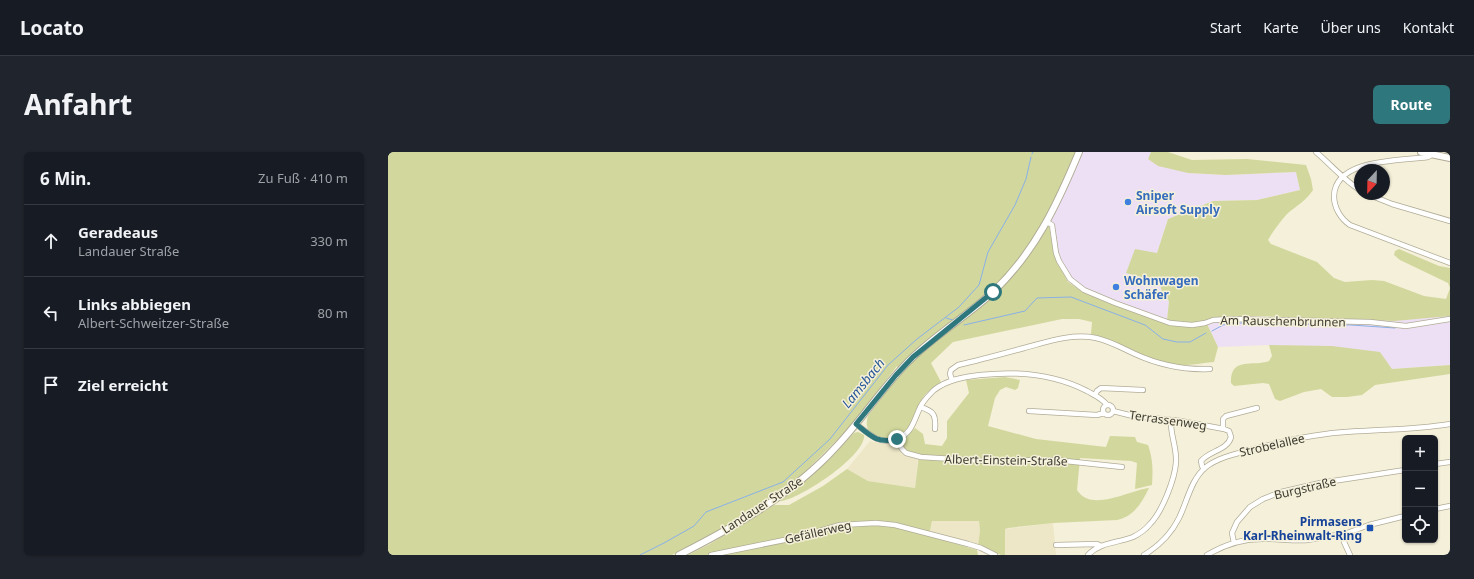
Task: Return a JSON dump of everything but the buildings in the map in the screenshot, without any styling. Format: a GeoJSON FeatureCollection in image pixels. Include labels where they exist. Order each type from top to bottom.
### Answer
{"type":"FeatureCollection","features":[{"type":"Feature","properties":{"kind":"main road","name":"Landauer Straße"},"geometry":{"type":"LineString","coordinates":[[679,555],[732,525],[786,491],[825,459],[913,357],[981,302],[1003,282],[1033,245],[1047,222],[1061,196],[1080,152]]}},
{"type":"Feature","properties":{"kind":"main road"},"geometry":{"type":"LineString","coordinates":[[1421,152],[1433,153],[1450,158]]}},
{"type":"Feature","properties":{"kind":"street"},"geometry":{"type":"LineString","coordinates":[[1316,152],[1354,186]]}},
{"type":"Feature","properties":{"kind":"street"},"geometry":{"type":"LineString","coordinates":[[1433,153],[1425,158],[1371,164],[1360,168],[1343,177],[1336,185],[1334,200],[1339,213],[1346,223],[1450,263]]}},
{"type":"Feature","properties":{"kind":"street"},"geometry":{"type":"LineString","coordinates":[[1382,200],[1450,221]]}},
{"type":"Feature","properties":{"kind":"street","name":"Am Rauschenbrunnen"},"geometry":{"type":"LineString","coordinates":[[1047,222],[1052,225],[1056,253],[1059,261],[1073,283],[1100,297],[1170,323],[1192,325],[1213,320],[1232,319],[1370,322],[1406,326],[1450,320]]}},
{"type":"Feature","properties":{"kind":"street"},"geometry":{"type":"LineString","coordinates":[[952,380],[950,374],[951,370],[958,365],[1071,337],[1102,339],[1146,359],[1170,366],[1210,369]]}},
{"type":"Feature","properties":{"kind":"street"},"geometry":{"type":"LineString","coordinates":[[856,424],[870,436],[879,440],[885,441],[897,439],[912,428],[920,407],[925,399],[934,390],[952,380],[992,374],[1026,374],[1059,380],[1095,395],[1107,405],[1111,406],[1113,411],[1110,415],[1106,415],[1104,413],[1097,415],[1029,410]]}},
{"type":"Feature","properties":{"kind":"street"},"geometry":{"type":"LineString","coordinates":[[1095,395],[1101,388],[1143,390]]}},
{"type":"Feature","properties":{"kind":"street"},"geometry":{"type":"LineString","coordinates":[[1104,413],[1104,407],[1107,405]]}},
{"type":"Feature","properties":{"kind":"street"},"geometry":{"type":"LineString","coordinates":[[920,407],[934,415],[935,429]]}},
{"type":"Feature","properties":{"kind":"street","name":"Terrassenweg"},"geometry":{"type":"LineString","coordinates":[[1223,429],[1223,421],[1226,416],[1257,408]]}},
{"type":"Feature","properties":{"kind":"street","name":"Terrassenweg"},"geometry":{"type":"LineString","coordinates":[[1113,411],[1133,416],[1171,420],[1223,429],[1230,433],[1231,439],[1228,444],[1203,459],[1201,464],[1204,469]]}},
{"type":"Feature","properties":{"kind":"street"},"geometry":{"type":"LineString","coordinates":[[1088,555],[1101,546],[1136,535],[1150,524],[1158,512],[1169,488],[1175,468],[1176,453],[1171,420]]}},
{"type":"Feature","properties":{"kind":"street","name":"Strobelallee"},"geometry":{"type":"LineString","coordinates":[[1144,555],[1157,546],[1172,530],[1193,486],[1204,469],[1213,463],[1232,455],[1293,439],[1326,434],[1406,429],[1450,424]]}},
{"type":"Feature","properties":{"kind":"street","name":"Albert-Einstein-Straße"},"geometry":{"type":"LineString","coordinates":[[897,439],[902,449],[906,453],[921,457],[985,461],[1062,461],[1122,467]]}},
{"type":"Feature","properties":{"kind":"street"},"geometry":{"type":"LineString","coordinates":[[1438,464],[1450,462]]}},
{"type":"Feature","properties":{"kind":"street","name":"Burgstraße"},"geometry":{"type":"LineString","coordinates":[[1234,543],[1232,533],[1237,522],[1250,507],[1263,499],[1281,492],[1320,483],[1402,470]]}},
{"type":"Feature","properties":{"kind":"street"},"geometry":{"type":"LineString","coordinates":[[1438,508],[1450,506]]}},
{"type":"Feature","properties":{"kind":"street"},"geometry":{"type":"LineString","coordinates":[[1350,555],[1345,546],[1345,536],[1347,533],[1402,517]]}},
{"type":"Feature","properties":{"kind":"street","name":"Gefällerweg"},"geometry":{"type":"LineString","coordinates":[[711,555],[799,537],[840,525],[876,523],[895,526],[968,544],[982,548],[995,555]]}},
{"type":"Feature","properties":{"kind":"street"},"geometry":{"type":"LineString","coordinates":[[1209,555],[1234,543],[1260,539],[1297,541],[1337,535],[1345,536]]}},
{"type":"Feature","properties":{"kind":"street"},"geometry":{"type":"LineString","coordinates":[[1056,545],[1097,544],[1101,546]]}},
{"type":"Feature","properties":{"kind":"shaded area"},"geometry":{"type":"Polygon","coordinates":[[[1082,152],[1151,152],[1148,159],[1188,173],[1226,175],[1296,172],[1300,190],[1257,200],[1213,201],[1168,219],[1157,253],[1126,272],[1160,282],[1162,294],[1169,301],[1167,320],[1095,293],[1078,284],[1070,276],[1060,258],[1051,221],[1082,152]]]}},
{"type":"Feature","properties":{"kind":"shaded area"},"geometry":{"type":"Polygon","coordinates":[[[1230,316],[1334,319],[1450,316],[1450,365],[1392,369],[1269,345],[1218,347],[1207,324],[1230,316]]]}},
{"type":"Feature","properties":{"kind":"shaded area"},"geometry":{"type":"Polygon","coordinates":[[[870,441],[883,444],[893,444],[908,456],[918,459],[915,488],[868,481],[847,469],[870,441]]]}},
{"type":"Feature","properties":{"kind":"shaded area"},"geometry":{"type":"Polygon","coordinates":[[[932,521],[979,521],[980,531],[978,545],[930,533],[932,521]]]}},
{"type":"Feature","properties":{"kind":"shaded area"},"geometry":{"type":"Polygon","coordinates":[[[1053,523],[1056,555],[1005,555],[1005,529],[1053,523]]]}},
{"type":"Feature","properties":{"kind":"green space"},"geometry":{"type":"Polygon","coordinates":[[[388,152],[1076,152],[1065,179],[1040,227],[1049,226],[1054,255],[1068,282],[1083,292],[1164,322],[1207,324],[1218,347],[1214,362],[1186,365],[1166,363],[1144,356],[1091,334],[1092,322],[1079,319],[1062,319],[953,342],[931,363],[941,382],[924,396],[910,427],[906,431],[890,439],[878,437],[871,433],[868,430],[867,425],[868,416],[900,374],[897,366],[851,426],[807,470],[789,485],[755,508],[716,532],[672,555],[388,555],[388,152]]]}},
{"type":"Feature","properties":{"kind":"green space"},"geometry":{"type":"Polygon","coordinates":[[[1151,152],[1168,152],[1192,160],[1247,159],[1306,165],[1313,190],[1279,223],[1268,240],[1271,244],[1317,262],[1334,278],[1345,282],[1372,280],[1384,281],[1424,296],[1446,299],[1450,288],[1450,316],[1395,321],[1259,316],[1230,316],[1185,323],[1167,320],[1169,301],[1162,294],[1160,282],[1126,273],[1135,249],[1157,253],[1168,219],[1213,201],[1257,200],[1300,190],[1296,172],[1226,175],[1188,173],[1158,166],[1148,159],[1151,152]]]}},
{"type":"Feature","properties":{"kind":"green space"},"geometry":{"type":"Polygon","coordinates":[[[1399,249],[1439,266],[1450,268],[1450,288],[1448,283],[1400,260],[1394,255],[1395,251],[1399,249]]]}},
{"type":"Feature","properties":{"kind":"green space"},"geometry":{"type":"Polygon","coordinates":[[[1269,345],[1332,346],[1380,352],[1392,369],[1450,365],[1450,374],[1375,385],[1362,395],[1332,397],[1321,389],[1304,392],[1280,401],[1275,399],[1269,384],[1263,383],[1234,386],[1231,383],[1234,369],[1244,364],[1263,363],[1269,361],[1272,356],[1269,345]]]}},
{"type":"Feature","properties":{"kind":"green space"},"geometry":{"type":"Polygon","coordinates":[[[1005,377],[1020,380],[1018,388],[1015,390],[1006,387],[1000,390],[995,398],[988,426],[1036,439],[1106,447],[1110,436],[1135,437],[1137,442],[1148,445],[1152,465],[1152,485],[1135,489],[1137,463],[1131,461],[1080,458],[1077,490],[1083,497],[1091,500],[1101,500],[1149,488],[1140,504],[1132,513],[1117,520],[1053,523],[1008,528],[1005,529],[1005,555],[1001,555],[978,545],[980,531],[979,521],[932,521],[929,536],[977,550],[978,555],[688,555],[710,544],[774,505],[789,505],[823,486],[847,469],[868,481],[915,488],[919,455],[910,453],[906,450],[902,442],[915,428],[923,434],[925,444],[942,446],[947,438],[947,421],[969,393],[966,380],[1005,377]]]}},
{"type":"Feature","properties":{"kind":"green space"},"geometry":{"type":"Polygon","coordinates":[[[858,432],[864,435],[862,444],[855,454],[844,464],[816,485],[802,493],[790,499],[780,500],[830,459],[854,433],[858,432]]]}},
{"type":"Feature","properties":{"kind":"waterway","name":"Lamsbach"},"geometry":{"type":"LineString","coordinates":[[640,555],[694,526],[706,512],[783,482],[830,439],[888,365],[917,339],[959,307],[979,285],[988,252],[1015,205],[1026,179],[1031,157]]}},
{"type":"Feature","properties":{"kind":"waterway"},"geometry":{"type":"LineString","coordinates":[[964,325],[1025,311],[1037,298],[1071,297],[1145,325],[1163,339],[1177,342],[1190,342],[1206,333]]}},
{"type":"Feature","properties":{"kind":"waterway","name":"Lamsbach"},"geometry":{"type":"LineString","coordinates":[[946,318],[953,320]]}},
{"type":"Feature","properties":{"kind":"waterway"},"geometry":{"type":"LineString","coordinates":[[1212,331],[1223,325],[1236,323],[1351,325],[1395,328]]}},
{"type":"Feature","properties":{"kind":"place","name":"Sniper Airsoft Supply"},"geometry":{"type":"Point","coordinates":[1128,202]}},
{"type":"Feature","properties":{"kind":"place","name":"Wohnwagen Schäfer"},"geometry":{"type":"Point","coordinates":[1116,287]}},
{"type":"Feature","properties":{"kind":"place","name":"Pirmasens Karl-Rheinwalt-Ring"},"geometry":{"type":"Point","coordinates":[1370,528]}},
{"type":"Feature","properties":{"kind":"route"},"geometry":{"type":"LineString","coordinates":[[897,439],[885,441],[873,438],[856,424],[896,375],[913,357],[993,292]]}}]}
